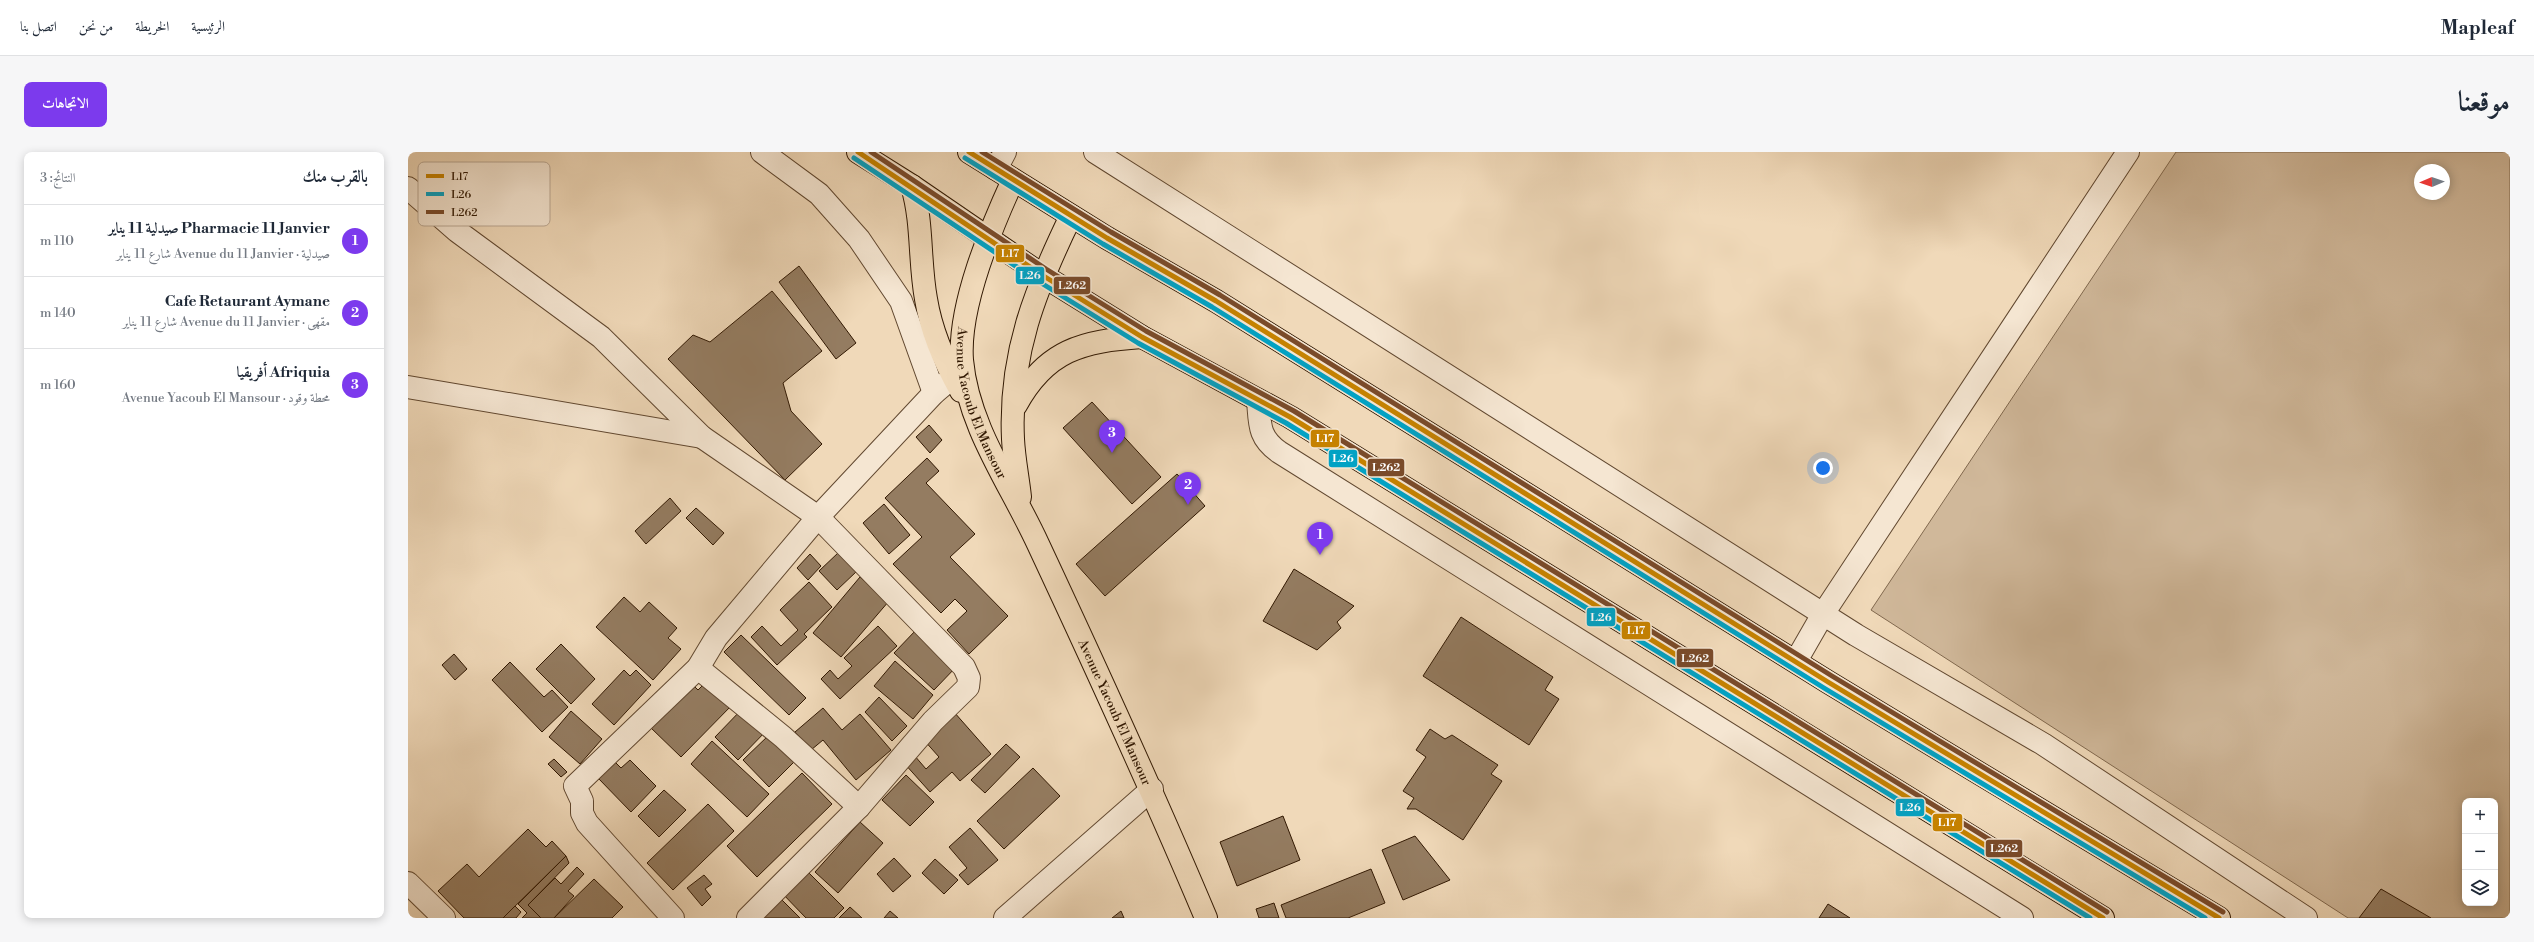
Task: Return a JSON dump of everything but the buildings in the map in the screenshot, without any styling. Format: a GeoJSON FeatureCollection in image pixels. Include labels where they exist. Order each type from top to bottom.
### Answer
{"type":"FeatureCollection","features":[{"type":"Feature","properties":{"kind":"main road"},"geometry":{"type":"LineString","coordinates":[[858,152],[912,186],[1042,275],[1142,337],[1258,400],[1797,727],[2103,918]]}},
{"type":"Feature","properties":{"kind":"main road"},"geometry":{"type":"LineString","coordinates":[[969,152],[1005,167],[1071,216],[1216,301],[1796,661],[2219,918]]}},
{"type":"Feature","properties":{"kind":"main road","name":"Avenue Yacoub El Mansour"},"geometry":{"type":"LineString","coordinates":[[1005,167],[988,239],[969,302],[962,351],[964,378],[976,418],[985,441],[1021,508],[1152,788],[1206,918]]}},
{"type":"Feature","properties":{"kind":"main road"},"geometry":{"type":"LineString","coordinates":[[912,186],[920,217],[926,298],[937,339],[953,377],[976,418]]}},
{"type":"Feature","properties":{"kind":"main road","name":"Avenue Yacoub El Mansour"},"geometry":{"type":"LineString","coordinates":[[1021,508],[1013,440],[1013,410],[1019,355],[1042,275],[1071,216]]}},
{"type":"Feature","properties":{"kind":"main road"},"geometry":{"type":"LineString","coordinates":[[1013,410],[1030,380],[1039,370],[1059,356],[1091,344],[1142,337]]}},
{"type":"Feature","properties":{"kind":"street"},"geometry":{"type":"LineString","coordinates":[[762,152],[819,194],[859,239],[901,302],[934,393]]}},
{"type":"Feature","properties":{"kind":"street"},"geometry":{"type":"LineString","coordinates":[[1095,152],[1823,614],[2044,744],[2306,918]]}},
{"type":"Feature","properties":{"kind":"street"},"geometry":{"type":"LineString","coordinates":[[1796,661],[1823,614],[2128,152]]}},
{"type":"Feature","properties":{"kind":"street"},"geometry":{"type":"LineString","coordinates":[[408,188],[418,197]]}},
{"type":"Feature","properties":{"kind":"street"},"geometry":{"type":"LineString","coordinates":[[451,226],[601,337],[702,437],[818,517],[964,667],[969,678],[968,687],[933,721],[859,807],[748,918]]}},
{"type":"Feature","properties":{"kind":"street"},"geometry":{"type":"LineString","coordinates":[[673,918],[587,823],[582,813],[582,801],[575,786],[698,668],[716,638],[818,517],[934,393],[953,377]]}},
{"type":"Feature","properties":{"kind":"street"},"geometry":{"type":"LineString","coordinates":[[408,387],[702,437]]}},
{"type":"Feature","properties":{"kind":"street"},"geometry":{"type":"LineString","coordinates":[[1258,400],[1260,428],[1269,445],[2022,918]]}},
{"type":"Feature","properties":{"kind":"street"},"geometry":{"type":"LineString","coordinates":[[698,668],[783,737],[859,807]]}},
{"type":"Feature","properties":{"kind":"street"},"geometry":{"type":"LineString","coordinates":[[1005,918],[1152,788]]}},
{"type":"Feature","properties":{"kind":"street"},"geometry":{"type":"LineString","coordinates":[[408,883],[444,918]]}},
{"type":"Feature","properties":{"kind":"shaded area"},"geometry":{"type":"Polygon","coordinates":[[[2176,152],[2510,152],[2510,918],[2348,918],[1871,610],[2176,152]]]}},
{"type":"Feature","properties":{"kind":"transit line","name":"L17"},"geometry":{"type":"LineString","coordinates":[[858,152],[1042,275],[1142,337],[1290,417],[2103,918]]}},
{"type":"Feature","properties":{"kind":"transit line","name":"L262"},"geometry":{"type":"LineString","coordinates":[[871,152],[1046,269],[1146,331],[1294,411],[2107,912]]}},
{"type":"Feature","properties":{"kind":"transit line","name":"L17"},"geometry":{"type":"LineString","coordinates":[[969,152],[1107,238],[1216,301],[1828,682],[2219,918]]}},
{"type":"Feature","properties":{"kind":"transit line","name":"L262"},"geometry":{"type":"LineString","coordinates":[[982,152],[1111,232],[1220,295],[1832,676],[2223,912]]}},
{"type":"Feature","properties":{"kind":"transit line","name":"L26"},"geometry":{"type":"LineString","coordinates":[[854,158],[1038,281],[1138,343],[1286,423],[2090,918]]}},
{"type":"Feature","properties":{"kind":"transit line","name":"L26"},"geometry":{"type":"LineString","coordinates":[[965,158],[1103,244],[1212,307],[1824,688],[2205,918]]}},
{"type":"Feature","properties":{"kind":"place","name":"Afriquia أفريقيا"},"geometry":{"type":"Point","coordinates":[1112,453]}},
{"type":"Feature","properties":{"kind":"place","name":"Cafe Retaurant Aymane"},"geometry":{"type":"Point","coordinates":[1188,505]}},
{"type":"Feature","properties":{"kind":"place","name":"Pharmacie 11 Janvier صيدلية 11 يناير"},"geometry":{"type":"Point","coordinates":[1320,555]}}]}
